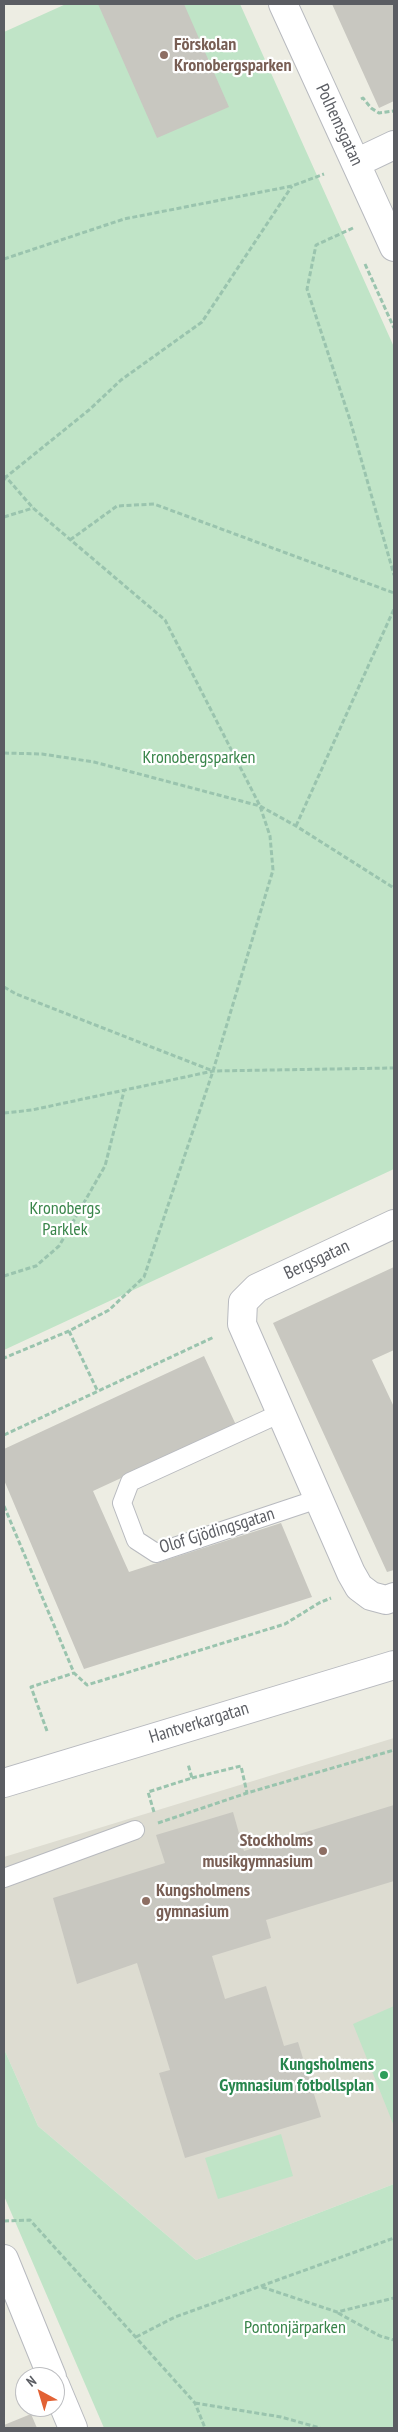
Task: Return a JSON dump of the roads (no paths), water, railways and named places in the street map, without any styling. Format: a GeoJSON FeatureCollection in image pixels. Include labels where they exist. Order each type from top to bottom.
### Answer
{"type":"FeatureCollection","features":[{"type":"Feature","properties":{"kind":"street","name":"Polhemsgatan"},"geometry":{"type":"LineString","coordinates":[[283,4],[394,247]]}},
{"type":"Feature","properties":{"kind":"street"},"geometry":{"type":"LineString","coordinates":[[356,162],[394,145]]}},
{"type":"Feature","properties":{"kind":"street","name":"Bergsgatan"},"geometry":{"type":"LineString","coordinates":[[281,1414],[243,1313],[257,1288],[394,1224]]}},
{"type":"Feature","properties":{"kind":"street"},"geometry":{"type":"LineString","coordinates":[[281,1414],[318,1499],[360,1587],[371,1596],[386,1600],[394,1597]]}},
{"type":"Feature","properties":{"kind":"street","name":"Hantverkargatan"},"geometry":{"type":"LineString","coordinates":[[4,1783],[394,1665]]}},
{"type":"Feature","properties":{"kind":"street"},"geometry":{"type":"LineString","coordinates":[[4,2259],[48,2367]]}},
{"type":"Feature","properties":{"kind":"street"},"geometry":{"type":"LineString","coordinates":[[65,2409],[73,2428]]}},
{"type":"Feature","properties":{"kind":"lane","name":"Olof Gjödingsgatan"},"geometry":{"type":"LineString","coordinates":[[281,1414],[130,1482],[122,1503],[136,1540],[156,1553],[318,1499]]}},
{"type":"Feature","properties":{"kind":"lane"},"geometry":{"type":"LineString","coordinates":[[4,1878],[135,1830]]}},
{"type":"Feature","properties":{"kind":"place","name":"Förskolan Kronobergsparken"},"geometry":{"type":"Point","coordinates":[164,55]}},
{"type":"Feature","properties":{"kind":"place","name":"Stockholms musikgymnasium"},"geometry":{"type":"Point","coordinates":[323,1851]}},
{"type":"Feature","properties":{"kind":"place","name":"Kungsholmens gymnasium"},"geometry":{"type":"Point","coordinates":[146,1901]}},
{"type":"Feature","properties":{"kind":"place","name":"Kungsholmens Gymnasium fotbollsplan"},"geometry":{"type":"Point","coordinates":[384,2075]}},
{"type":"Feature","properties":{"kind":"park label","name":"Kronobergsparken"},"geometry":{"type":"Point","coordinates":[199,758]}},
{"type":"Feature","properties":{"kind":"park label","name":"Kronobergs Parklek"},"geometry":{"type":"Point","coordinates":[65,1219]}},
{"type":"Feature","properties":{"kind":"park label","name":"Pontonjärparken"},"geometry":{"type":"Point","coordinates":[295,2328]}}]}
